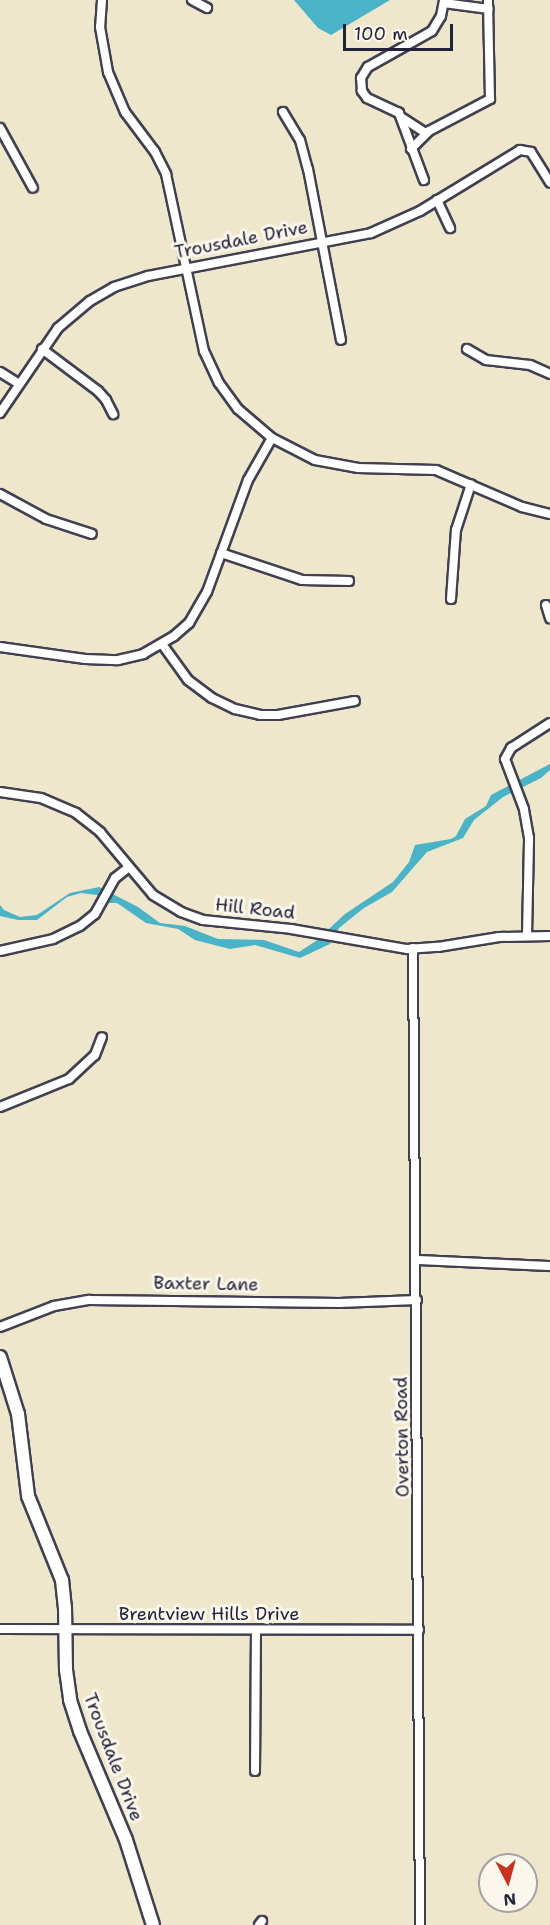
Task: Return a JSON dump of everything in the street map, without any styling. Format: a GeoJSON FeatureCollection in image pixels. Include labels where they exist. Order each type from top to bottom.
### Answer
{"type":"FeatureCollection","features":[{"type":"Feature","properties":{"kind":"street"},"geometry":{"type":"LineString","coordinates":[[102,0],[100,27],[108,72],[125,112],[155,152],[166,174],[200,338],[212,370],[238,409],[272,438],[323,463],[369,469],[426,468],[443,472],[522,507],[550,514]]}},
{"type":"Feature","properties":{"kind":"street"},"geometry":{"type":"LineString","coordinates":[[192,0],[207,8]]}},
{"type":"Feature","properties":{"kind":"street"},"geometry":{"type":"LineString","coordinates":[[411,149],[426,133],[490,99],[489,4],[444,2],[441,16],[430,32],[370,65],[362,73],[360,84],[366,96],[397,112],[400,117],[411,149],[424,180]]}},
{"type":"Feature","properties":{"kind":"street"},"geometry":{"type":"LineString","coordinates":[[283,112],[296,131],[303,150],[324,243],[341,340]]}},
{"type":"Feature","properties":{"kind":"street"},"geometry":{"type":"LineString","coordinates":[[400,117],[426,133]]}},
{"type":"Feature","properties":{"kind":"street"},"geometry":{"type":"LineString","coordinates":[[0,128],[33,188]]}},
{"type":"Feature","properties":{"kind":"street","name":"Trousdale Drive"},"geometry":{"type":"LineString","coordinates":[[0,412],[42,349],[67,319],[102,293],[141,278],[324,243],[384,228],[437,200],[507,156],[526,149],[533,154],[550,183]]}},
{"type":"Feature","properties":{"kind":"street"},"geometry":{"type":"LineString","coordinates":[[437,200],[450,228]]}},
{"type":"Feature","properties":{"kind":"street"},"geometry":{"type":"LineString","coordinates":[[42,349],[98,391],[113,414]]}},
{"type":"Feature","properties":{"kind":"street"},"geometry":{"type":"LineString","coordinates":[[467,349],[486,360],[530,365],[550,374]]}},
{"type":"Feature","properties":{"kind":"street"},"geometry":{"type":"LineString","coordinates":[[0,372],[19,384]]}},
{"type":"Feature","properties":{"kind":"street"},"geometry":{"type":"LineString","coordinates":[[0,647],[110,661],[137,656],[162,644],[192,619],[207,592],[248,480],[272,438]]}},
{"type":"Feature","properties":{"kind":"street"},"geometry":{"type":"LineString","coordinates":[[452,599],[456,530],[471,484]]}},
{"type":"Feature","properties":{"kind":"street"},"geometry":{"type":"LineString","coordinates":[[0,494],[40,516],[92,534]]}},
{"type":"Feature","properties":{"kind":"street"},"geometry":{"type":"LineString","coordinates":[[221,553],[302,580],[349,581]]}},
{"type":"Feature","properties":{"kind":"street"},"geometry":{"type":"LineString","coordinates":[[546,605],[550,618]]}},
{"type":"Feature","properties":{"kind":"street"},"geometry":{"type":"LineString","coordinates":[[162,644],[188,680],[212,698],[235,709],[278,715],[355,701]]}},
{"type":"Feature","properties":{"kind":"street"},"geometry":{"type":"LineString","coordinates":[[527,936],[529,838],[525,815],[504,762],[508,752],[550,723]]}},
{"type":"Feature","properties":{"kind":"street","name":"Hill Road"},"geometry":{"type":"LineString","coordinates":[[0,792],[41,798],[76,813],[100,832],[128,868],[158,899],[187,915],[219,922],[317,933],[413,948],[499,937],[550,936]]}},
{"type":"Feature","properties":{"kind":"street"},"geometry":{"type":"LineString","coordinates":[[0,951],[37,943],[67,933],[92,917],[115,878],[128,868]]}},
{"type":"Feature","properties":{"kind":"street","name":"Overton Road"},"geometry":{"type":"LineString","coordinates":[[413,948],[420,1925]]}},
{"type":"Feature","properties":{"kind":"street"},"geometry":{"type":"LineString","coordinates":[[0,1107],[69,1079],[95,1055],[102,1037]]}},
{"type":"Feature","properties":{"kind":"street"},"geometry":{"type":"LineString","coordinates":[[417,1260],[550,1266]]}},
{"type":"Feature","properties":{"kind":"street","name":"Baxter Lane"},"geometry":{"type":"LineString","coordinates":[[0,1327],[45,1309],[89,1300],[339,1303],[417,1300]]}},
{"type":"Feature","properties":{"kind":"street","name":"Trousdale Drive"},"geometry":{"type":"LineString","coordinates":[[0,1357],[18,1414],[27,1491],[62,1580],[66,1670],[73,1708],[130,1849],[153,1925]]}},
{"type":"Feature","properties":{"kind":"street","name":"Brentview Hills Drive"},"geometry":{"type":"LineString","coordinates":[[0,1629],[419,1630]]}},
{"type":"Feature","properties":{"kind":"street"},"geometry":{"type":"LineString","coordinates":[[255,1630],[255,1771]]}},
{"type":"Feature","properties":{"kind":"water"},"geometry":{"type":"Polygon","coordinates":[[[294,0],[390,0],[331,35],[318,28],[294,0]]]}},
{"type":"Feature","properties":{"kind":"water"},"geometry":{"type":"Polygon","coordinates":[[[550,764],[550,770],[541,778],[503,797],[474,820],[463,838],[427,852],[392,892],[364,908],[339,928],[330,944],[300,958],[255,945],[230,949],[195,940],[178,929],[146,923],[117,903],[105,903],[97,895],[81,893],[67,897],[37,920],[18,920],[0,916],[0,905],[4,910],[20,917],[37,915],[70,893],[99,887],[138,907],[160,923],[185,926],[218,939],[264,940],[299,952],[316,941],[345,914],[393,882],[409,862],[415,845],[451,839],[456,836],[465,819],[486,806],[491,795],[550,764]]]}}]}
